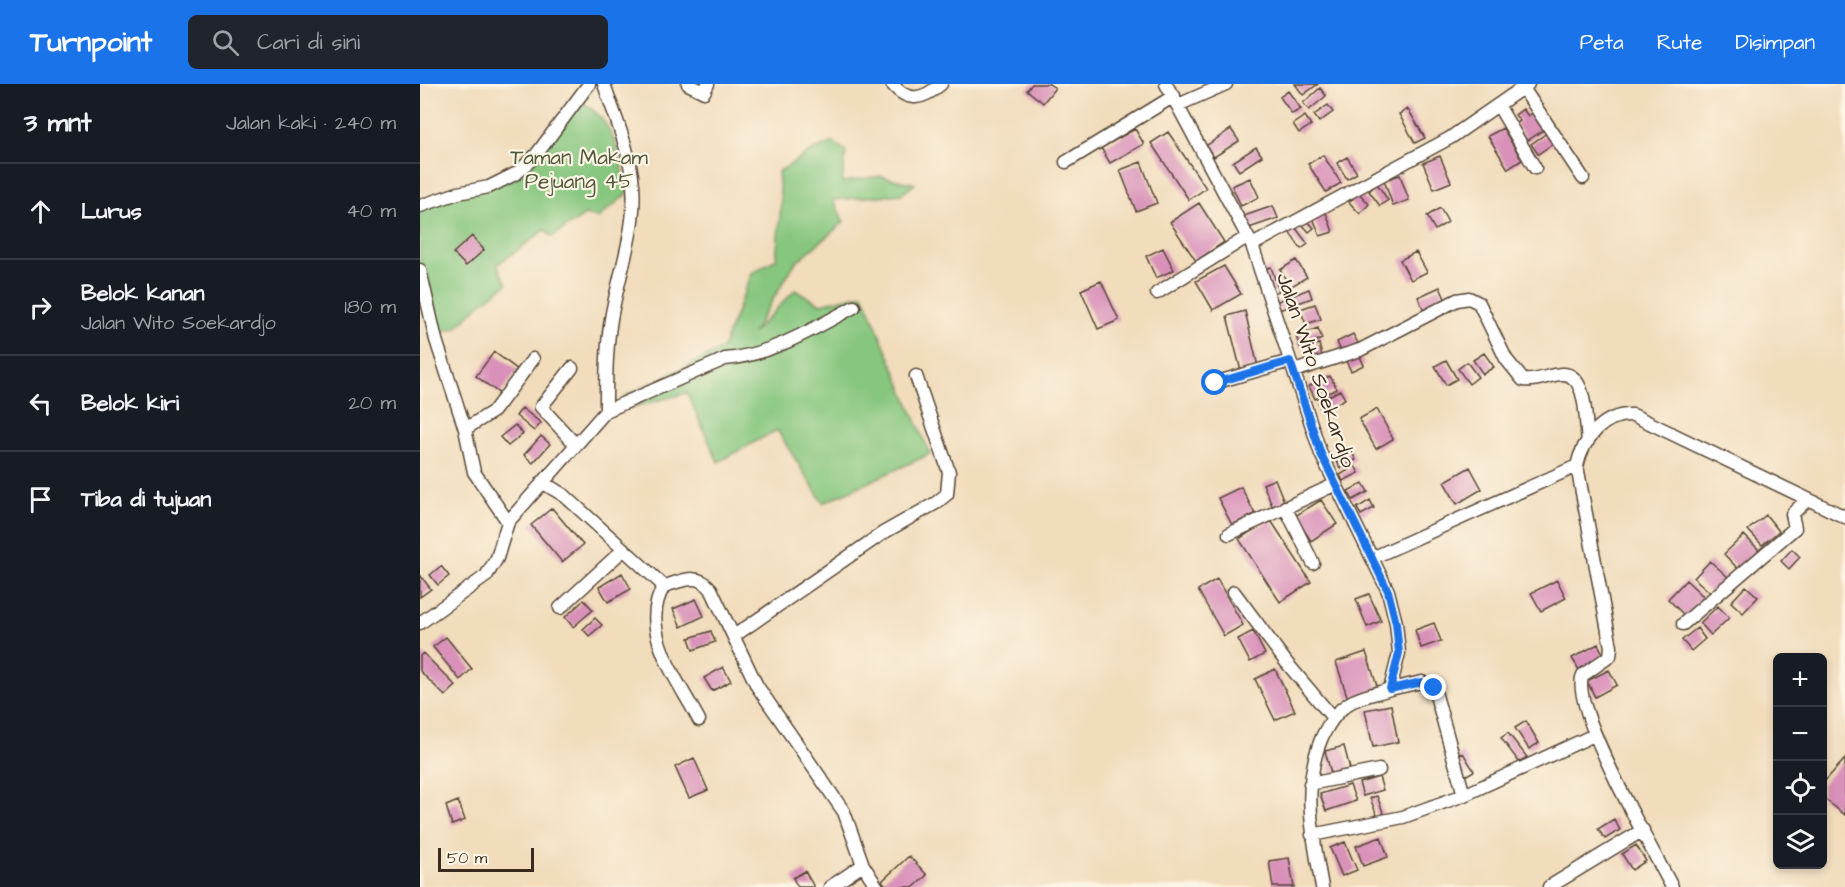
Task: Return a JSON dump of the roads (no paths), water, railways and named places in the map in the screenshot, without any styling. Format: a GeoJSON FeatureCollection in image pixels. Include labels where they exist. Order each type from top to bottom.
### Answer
{"type":"FeatureCollection","features":[{"type":"Feature","properties":{"kind":"street"},"geometry":{"type":"LineString","coordinates":[[420,206],[489,187],[517,173],[536,155],[589,84]]}},
{"type":"Feature","properties":{"kind":"street"},"geometry":{"type":"LineString","coordinates":[[604,84],[627,153],[633,185],[633,215],[608,338],[606,411]]}},
{"type":"Feature","properties":{"kind":"street"},"geometry":{"type":"LineString","coordinates":[[688,84],[704,92],[708,84]]}},
{"type":"Feature","properties":{"kind":"street"},"geometry":{"type":"LineString","coordinates":[[892,84],[904,96],[915,99],[929,94],[940,84]]}},
{"type":"Feature","properties":{"kind":"street","name":"Jalan Wito Soekardjo"},"geometry":{"type":"LineString","coordinates":[[1166,84],[1249,241],[1321,454],[1388,591],[1396,623],[1399,653],[1390,689]]}},
{"type":"Feature","properties":{"kind":"street"},"geometry":{"type":"LineString","coordinates":[[1066,162],[1176,101],[1226,84]]}},
{"type":"Feature","properties":{"kind":"street"},"geometry":{"type":"LineString","coordinates":[[1157,293],[1249,241],[1450,138],[1526,86],[1583,178]]}},
{"type":"Feature","properties":{"kind":"street"},"geometry":{"type":"LineString","coordinates":[[1498,105],[1535,168]]}},
{"type":"Feature","properties":{"kind":"street"},"geometry":{"type":"LineString","coordinates":[[420,270],[436,340],[465,429],[474,472],[508,522]]}},
{"type":"Feature","properties":{"kind":"street"},"geometry":{"type":"LineString","coordinates":[[1215,383],[1360,350],[1457,300],[1469,298],[1479,303],[1506,359],[1523,381],[1563,374],[1573,377],[1581,385],[1588,441]]}},
{"type":"Feature","properties":{"kind":"street"},"geometry":{"type":"LineString","coordinates":[[420,623],[486,576],[497,558],[508,522],[606,411],[715,363],[746,357],[800,336],[854,307]]}},
{"type":"Feature","properties":{"kind":"street"},"geometry":{"type":"LineString","coordinates":[[465,429],[494,411],[533,359]]}},
{"type":"Feature","properties":{"kind":"street"},"geometry":{"type":"LineString","coordinates":[[572,368],[541,407],[576,445]]}},
{"type":"Feature","properties":{"kind":"street"},"geometry":{"type":"LineString","coordinates":[[734,636],[833,566],[947,494],[949,471],[916,376]]}},
{"type":"Feature","properties":{"kind":"street"},"geometry":{"type":"LineString","coordinates":[[1672,887],[1594,735],[1581,680],[1587,672],[1610,656],[1611,647],[1577,466],[1581,448],[1609,418],[1620,414],[1633,415],[1845,517]]}},
{"type":"Feature","properties":{"kind":"street"},"geometry":{"type":"LineString","coordinates":[[1372,558],[1577,466]]}},
{"type":"Feature","properties":{"kind":"street"},"geometry":{"type":"LineString","coordinates":[[542,482],[565,496],[664,586]]}},
{"type":"Feature","properties":{"kind":"street"},"geometry":{"type":"LineString","coordinates":[[1229,534],[1335,484]]}},
{"type":"Feature","properties":{"kind":"street"},"geometry":{"type":"LineString","coordinates":[[1683,624],[1795,528],[1793,510],[1807,500]]}},
{"type":"Feature","properties":{"kind":"street"},"geometry":{"type":"LineString","coordinates":[[1285,507],[1313,563]]}},
{"type":"Feature","properties":{"kind":"street"},"geometry":{"type":"LineString","coordinates":[[560,608],[624,550]]}},
{"type":"Feature","properties":{"kind":"street"},"geometry":{"type":"LineString","coordinates":[[664,586],[695,577],[705,581],[757,686],[844,812],[863,866],[877,887]]}},
{"type":"Feature","properties":{"kind":"street"},"geometry":{"type":"LineString","coordinates":[[664,586],[655,608],[654,623],[657,639],[699,720]]}},
{"type":"Feature","properties":{"kind":"street"},"geometry":{"type":"LineString","coordinates":[[1234,592],[1286,662],[1333,718]]}},
{"type":"Feature","properties":{"kind":"street"},"geometry":{"type":"LineString","coordinates":[[1322,887],[1312,835],[1310,784],[1315,755],[1333,718],[1351,702],[1390,689],[1422,682],[1434,688],[1464,795]]}},
{"type":"Feature","properties":{"kind":"street"},"geometry":{"type":"LineString","coordinates":[[1312,835],[1403,817],[1464,795],[1594,735]]}},
{"type":"Feature","properties":{"kind":"street"},"geometry":{"type":"LineString","coordinates":[[1310,784],[1379,770]]}},
{"type":"Feature","properties":{"kind":"street"},"geometry":{"type":"LineString","coordinates":[[1549,887],[1643,830]]}},
{"type":"Feature","properties":{"kind":"street"},"geometry":{"type":"LineString","coordinates":[[830,887],[863,866]]}},
{"type":"Feature","properties":{"kind":"park label","name":"Taman Makam Pejuang 45"},"geometry":{"type":"Point","coordinates":[579,169]}}]}
